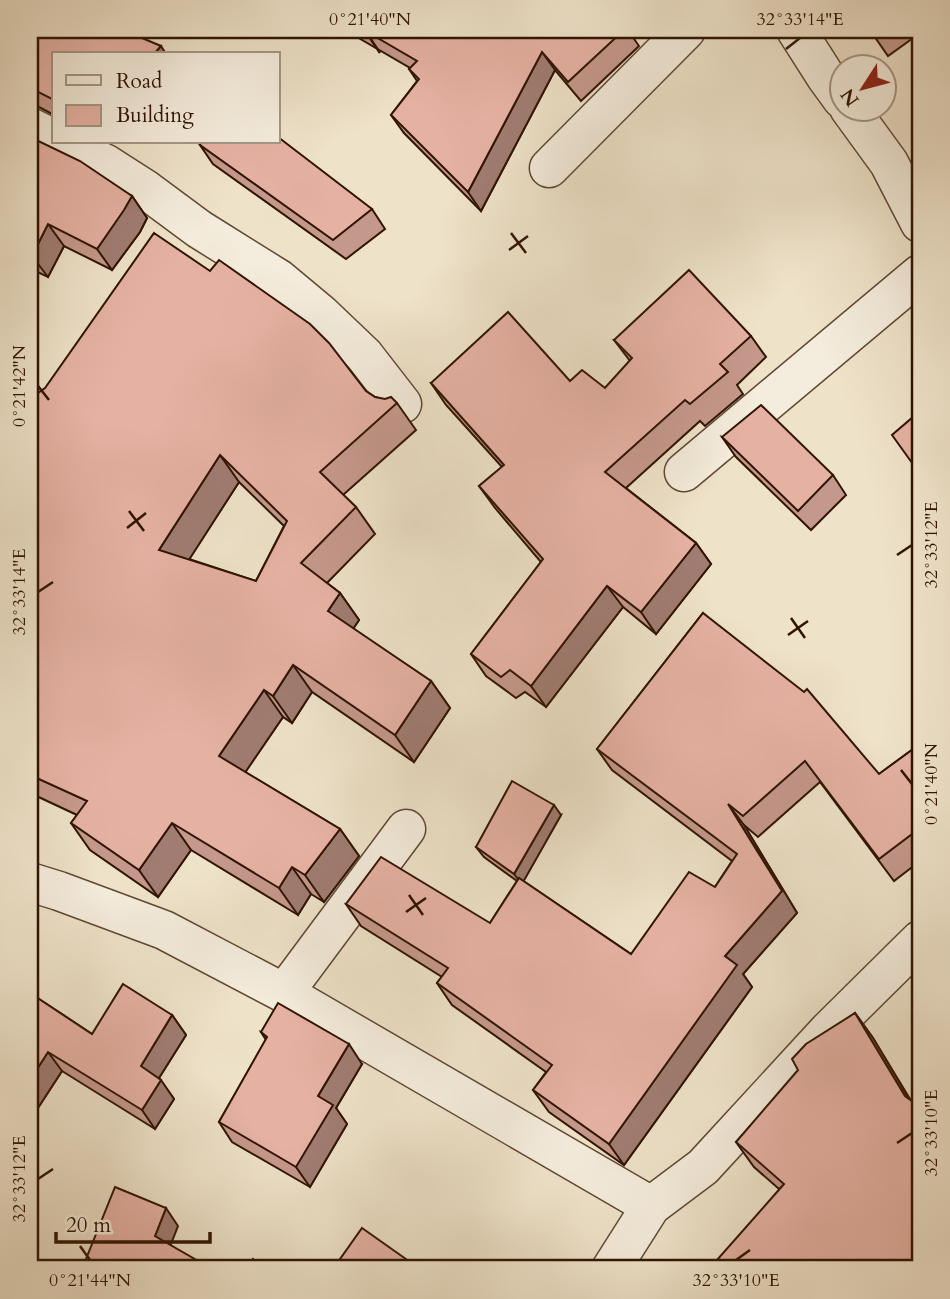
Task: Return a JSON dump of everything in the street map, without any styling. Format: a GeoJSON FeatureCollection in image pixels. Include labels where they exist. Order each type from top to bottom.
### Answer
{"type":"FeatureCollection","features":[{"type":"Feature","properties":{"kind":"street"},"geometry":{"type":"LineString","coordinates":[[549,168],[685,30]]}},
{"type":"Feature","properties":{"kind":"street"},"geometry":{"type":"LineString","coordinates":[[796,30],[828,80]]}},
{"type":"Feature","properties":{"kind":"street"},"geometry":{"type":"LineString","coordinates":[[859,122],[889,163],[920,223]]}},
{"type":"Feature","properties":{"kind":"street"},"geometry":{"type":"LineString","coordinates":[[30,127],[52,138]]}},
{"type":"Feature","properties":{"kind":"street"},"geometry":{"type":"LineString","coordinates":[[64,144],[106,164],[198,229],[279,279],[364,355],[402,404]]}},
{"type":"Feature","properties":{"kind":"street"},"geometry":{"type":"LineString","coordinates":[[156,248],[179,214]]}},
{"type":"Feature","properties":{"kind":"street"},"geometry":{"type":"LineString","coordinates":[[684,472],[920,274]]}},
{"type":"Feature","properties":{"kind":"street"},"geometry":{"type":"LineString","coordinates":[[284,993],[406,830]]}},
{"type":"Feature","properties":{"kind":"street"},"geometry":{"type":"LineString","coordinates":[[30,882],[164,930],[284,993],[651,1206]]}},
{"type":"Feature","properties":{"kind":"street"},"geometry":{"type":"LineString","coordinates":[[611,1269],[651,1206],[703,1167],[829,1030],[920,940]]}},
{"type":"Feature","properties":{"kind":"building"},"geometry":{"type":"Polygon","coordinates":[[[30,30],[123,30],[161,46],[156,52],[52,52],[52,99],[30,88],[30,30]]]}},
{"type":"Feature","properties":{"kind":"building"},"geometry":{"type":"Polygon","coordinates":[[[364,30],[624,30],[568,82],[542,52],[468,192],[391,115],[419,79],[409,69],[417,61],[364,30]]]}},
{"type":"Feature","properties":{"kind":"building"},"geometry":{"type":"Polygon","coordinates":[[[870,30],[884,30],[874,36],[870,30]]]}},
{"type":"Feature","properties":{"kind":"building"},"geometry":{"type":"Polygon","coordinates":[[[30,137],[80,161],[132,196],[97,249],[48,224],[32,256],[30,254],[30,137]]]}},
{"type":"Feature","properties":{"kind":"building"},"geometry":{"type":"Polygon","coordinates":[[[280,139],[372,209],[333,240],[200,145],[280,144],[280,139]]]}},
{"type":"Feature","properties":{"kind":"building"},"geometry":{"type":"Polygon","coordinates":[[[154,233],[210,271],[219,260],[310,324],[329,343],[366,391],[375,397],[391,397],[397,403],[320,472],[356,507],[301,563],[340,593],[328,611],[431,681],[395,735],[293,665],[273,696],[264,690],[219,756],[340,829],[305,875],[292,867],[279,888],[172,823],[139,870],[71,823],[87,801],[30,775],[30,407],[38,393],[45,388],[154,233]],[[220,455],[159,550],[256,581],[287,521],[220,455]]]}},
{"type":"Feature","properties":{"kind":"building"},"geometry":{"type":"Polygon","coordinates":[[[689,270],[751,336],[720,364],[728,372],[690,404],[685,400],[605,472],[696,543],[641,612],[607,586],[531,686],[510,670],[501,677],[471,654],[543,559],[479,486],[504,465],[431,383],[508,312],[570,381],[582,370],[605,388],[632,358],[614,340],[689,270]]]}},
{"type":"Feature","properties":{"kind":"building"},"geometry":{"type":"Polygon","coordinates":[[[761,405],[833,475],[798,511],[722,437],[761,405]]]}},
{"type":"Feature","properties":{"kind":"building"},"geometry":{"type":"Polygon","coordinates":[[[920,411],[920,474],[892,435],[920,411]]]}},
{"type":"Feature","properties":{"kind":"building"},"geometry":{"type":"Polygon","coordinates":[[[703,613],[804,692],[807,689],[879,774],[920,744],[920,828],[879,859],[805,761],[743,816],[728,804],[782,891],[725,956],[737,965],[609,1144],[533,1090],[552,1065],[437,983],[448,968],[346,904],[381,857],[490,923],[519,878],[631,954],[689,872],[715,887],[737,854],[597,749],[703,613]]]}},
{"type":"Feature","properties":{"kind":"building"},"geometry":{"type":"Polygon","coordinates":[[[512,781],[554,805],[514,874],[476,847],[512,781]]]}},
{"type":"Feature","properties":{"kind":"building"},"geometry":{"type":"Polygon","coordinates":[[[123,984],[172,1015],[141,1066],[161,1080],[142,1110],[48,1052],[30,1080],[30,993],[92,1034],[123,984]]]}},
{"type":"Feature","properties":{"kind":"building"},"geometry":{"type":"Polygon","coordinates":[[[278,1003],[349,1044],[318,1096],[333,1105],[296,1167],[219,1122],[267,1037],[261,1032],[278,1003]]]}},
{"type":"Feature","properties":{"kind":"building"},"geometry":{"type":"Polygon","coordinates":[[[855,1013],[905,1096],[920,1107],[920,1269],[709,1269],[784,1184],[736,1142],[798,1070],[792,1059],[806,1044],[855,1013]]]}},
{"type":"Feature","properties":{"kind":"building"},"geometry":{"type":"Polygon","coordinates":[[[115,1187],[166,1208],[155,1236],[212,1269],[82,1269],[115,1187]]]}},
{"type":"Feature","properties":{"kind":"building"},"geometry":{"type":"Polygon","coordinates":[[[362,1228],[420,1269],[333,1269],[362,1228]]]}},
{"type":"Feature","properties":{"kind":"building"},"geometry":{"type":"Polygon","coordinates":[[[253,1259],[263,1269],[244,1269],[253,1259]]]}}]}
